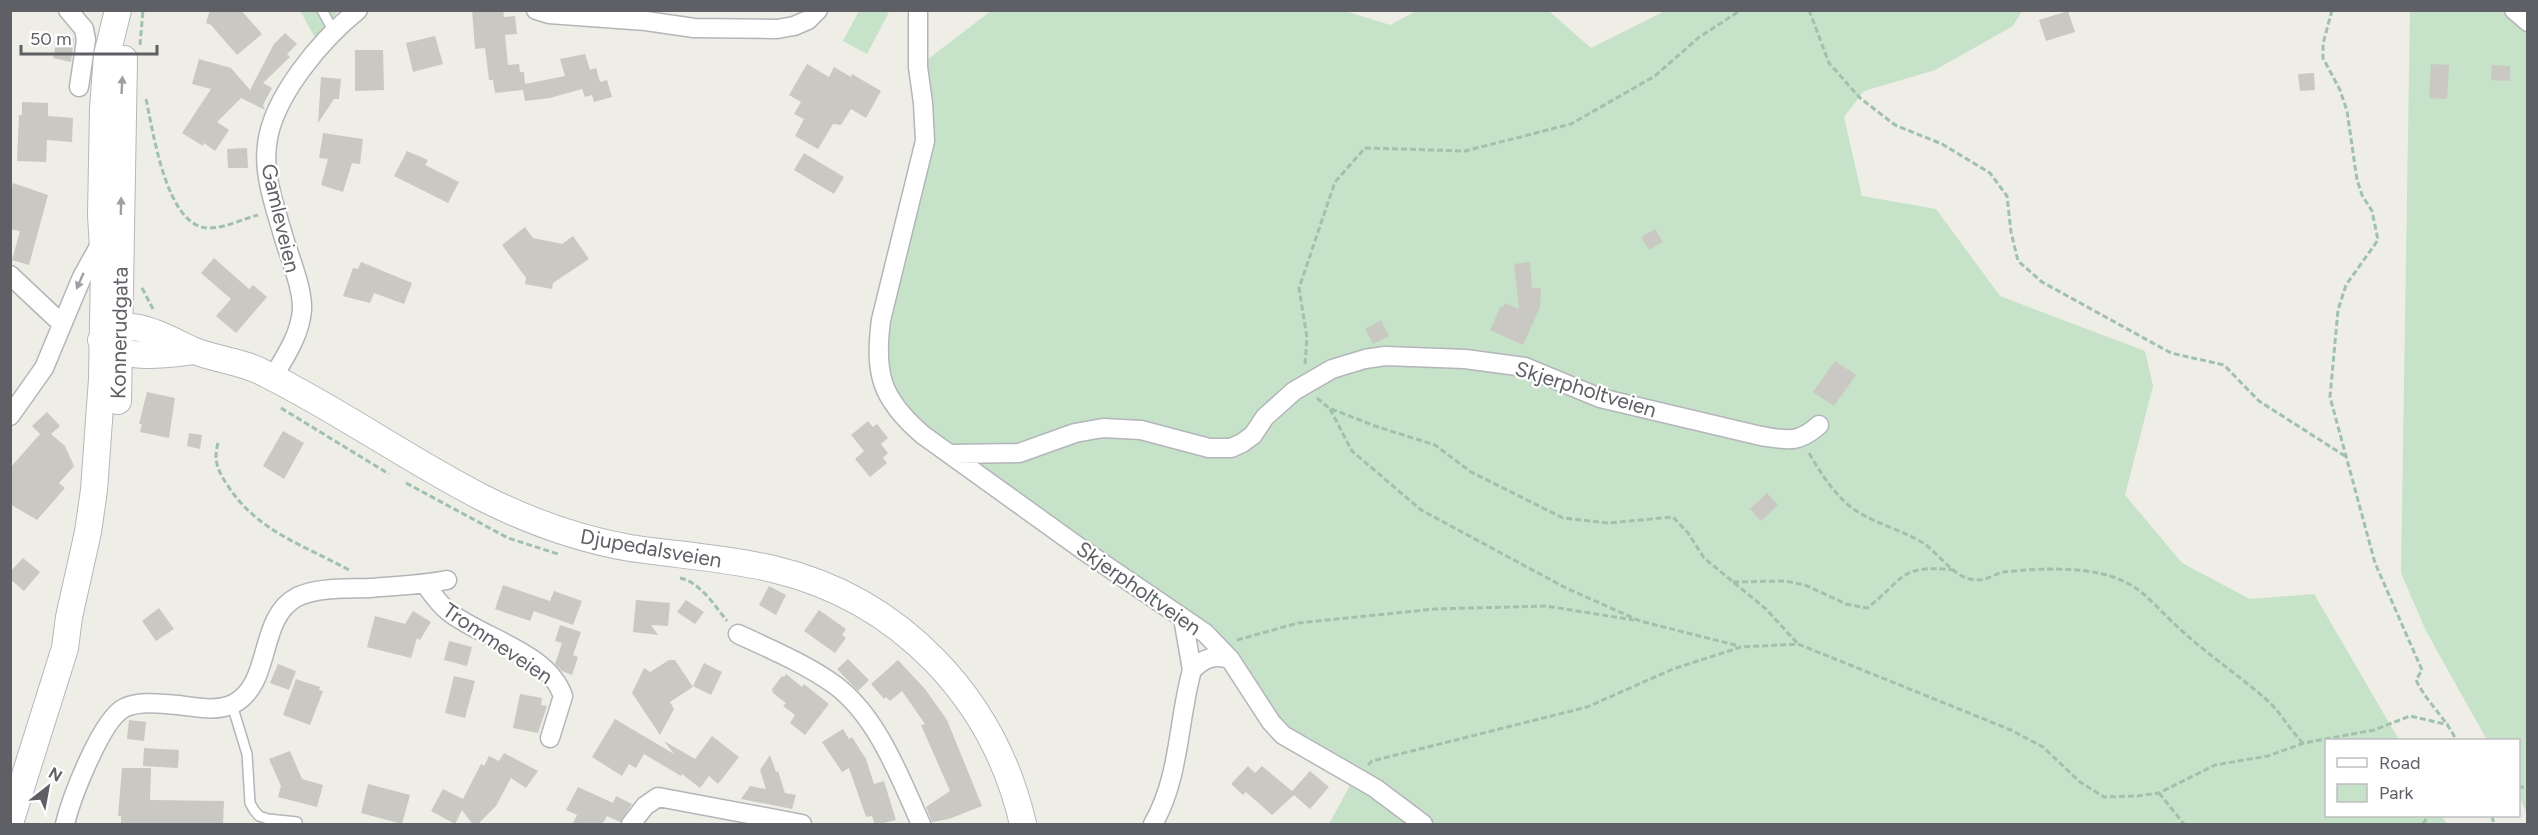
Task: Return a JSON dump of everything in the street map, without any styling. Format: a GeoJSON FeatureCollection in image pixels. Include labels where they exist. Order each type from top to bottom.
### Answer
{"type":"FeatureCollection","features":[{"type":"Feature","properties":{"kind":"street"},"geometry":{"type":"LineString","coordinates":[[68,10],[84,29],[86,40],[79,87]]}},
{"type":"Feature","properties":{"kind":"street","name":"Konnerudgata"},"geometry":{"type":"LineString","coordinates":[[114,339],[102,241],[102,150],[107,55],[119,10]]}},
{"type":"Feature","properties":{"kind":"street","name":"Konnerudgata"},"geometry":{"type":"LineString","coordinates":[[10,823],[65,648],[81,620],[102,537],[116,445],[114,339],[124,55],[119,10]]}},
{"type":"Feature","properties":{"kind":"street"},"geometry":{"type":"LineString","coordinates":[[536,10],[549,14],[649,16],[694,28],[777,29],[794,26],[808,20],[818,10]]}},
{"type":"Feature","properties":{"kind":"street","name":"Skjerpholtveien"},"geometry":{"type":"LineString","coordinates":[[918,10],[917,50],[925,141],[881,320],[878,370],[883,385],[899,412],[923,435],[1083,550],[1184,618],[1224,653],[1270,722],[1283,735],[1355,776],[1423,825]]}},
{"type":"Feature","properties":{"kind":"street"},"geometry":{"type":"LineString","coordinates":[[2514,10],[2528,22]]}},
{"type":"Feature","properties":{"kind":"street","name":"Gamleveien"},"geometry":{"type":"LineString","coordinates":[[273,377],[295,338],[302,310],[267,166],[267,145],[272,124],[296,78],[352,13]]}},
{"type":"Feature","properties":{"kind":"street"},"geometry":{"type":"LineString","coordinates":[[12,413],[54,350],[62,324],[82,277],[102,241]]}},
{"type":"Feature","properties":{"kind":"street"},"geometry":{"type":"LineString","coordinates":[[10,275],[62,324]]}},
{"type":"Feature","properties":{"kind":"street","name":"Djupedalsveien"},"geometry":{"type":"LineString","coordinates":[[114,339],[130,327],[162,334],[194,351],[245,364],[273,377],[447,479],[498,506],[560,531],[628,548],[774,569],[822,585],[857,600],[897,627],[932,655],[970,702],[1000,752],[1023,825]]}},
{"type":"Feature","properties":{"kind":"street","name":"Djupedalsveien"},"geometry":{"type":"LineString","coordinates":[[114,339],[156,354],[194,351]]}},
{"type":"Feature","properties":{"kind":"street","name":"Skjerpholtveien"},"geometry":{"type":"LineString","coordinates":[[951,454],[1019,453],[1075,433],[1103,428],[1141,429],[1209,448],[1231,448],[1252,435],[1264,417],[1283,399],[1332,369],[1365,359],[1385,356],[1465,359],[1525,367],[1600,398],[1761,436],[1783,440],[1801,439]]}},
{"type":"Feature","properties":{"kind":"street"},"geometry":{"type":"LineString","coordinates":[[1801,439],[1819,425]]}},
{"type":"Feature","properties":{"kind":"street","name":"Trommeveien"},"geometry":{"type":"LineString","coordinates":[[232,705],[242,698],[255,680],[277,620],[292,600],[316,592],[425,584],[447,580]]}},
{"type":"Feature","properties":{"kind":"street","name":"Trommeveien"},"geometry":{"type":"LineString","coordinates":[[425,584],[438,602],[449,612],[516,650],[553,675],[563,696],[550,738]]}},
{"type":"Feature","properties":{"kind":"street"},"geometry":{"type":"LineString","coordinates":[[1153,825],[1163,803],[1176,757],[1192,670],[1184,618]]}},
{"type":"Feature","properties":{"kind":"street"},"geometry":{"type":"LineString","coordinates":[[738,634],[794,661],[836,686],[855,706],[883,747],[921,825]]}},
{"type":"Feature","properties":{"kind":"street"},"geometry":{"type":"LineString","coordinates":[[1192,670],[1199,662],[1224,653]]}},
{"type":"Feature","properties":{"kind":"street"},"geometry":{"type":"LineString","coordinates":[[65,825],[104,730],[118,712],[126,707],[146,704],[212,708],[232,705]]}},
{"type":"Feature","properties":{"kind":"street"},"geometry":{"type":"LineString","coordinates":[[631,825],[645,806],[658,797],[802,825]]}},
{"type":"Feature","properties":{"kind":"lane"},"geometry":{"type":"LineString","coordinates":[[322,10],[334,32]]}},
{"type":"Feature","properties":{"kind":"lane"},"geometry":{"type":"LineString","coordinates":[[232,705],[247,754],[250,803],[259,816],[297,822]]}},
{"type":"Feature","properties":{"kind":"path"},"geometry":{"type":"LineString","coordinates":[[1741,10],[1698,38],[1654,76],[1571,124],[1465,151],[1365,148],[1335,182],[1299,288],[1307,338],[1304,386],[1329,408],[1375,426],[1435,445],[1471,472],[1563,518],[1608,523],[1673,517],[1688,532],[1704,558],[1766,609],[1798,644]]}},
{"type":"Feature","properties":{"kind":"path"},"geometry":{"type":"LineString","coordinates":[[1809,10],[1829,63],[1860,98],[1895,125],[1942,144],[1990,173],[2007,196],[2011,232],[2018,261],[2042,282],[2171,353],[2224,365],[2259,401],[2345,456]]}},
{"type":"Feature","properties":{"kind":"path"},"geometry":{"type":"LineString","coordinates":[[2332,10],[2323,44],[2323,58],[2340,90],[2347,111],[2357,180],[2362,195],[2372,211],[2378,240],[2346,285],[2338,310],[2330,397],[2375,563],[2422,670],[2416,681],[2424,698],[2449,725],[2455,739]]}},
{"type":"Feature","properties":{"kind":"path"},"geometry":{"type":"LineString","coordinates":[[156,146],[176,205],[198,226],[208,228],[233,224],[276,208]]}},
{"type":"Feature","properties":{"kind":"path"},"geometry":{"type":"LineString","coordinates":[[141,285],[159,321],[162,334]]}},
{"type":"Feature","properties":{"kind":"path"},"geometry":{"type":"LineString","coordinates":[[279,407],[389,474]]}},
{"type":"Feature","properties":{"kind":"path"},"geometry":{"type":"LineString","coordinates":[[1329,408],[1352,451],[1421,510],[1566,588],[1640,621]]}},
{"type":"Feature","properties":{"kind":"path"},"geometry":{"type":"LineString","coordinates":[[1801,439],[1831,488],[1849,505],[1886,527],[1923,543],[1965,578],[1979,580],[2001,572],[2080,571],[2097,572],[2130,584],[2196,644],[2270,703],[2304,743]]}},
{"type":"Feature","properties":{"kind":"path"},"geometry":{"type":"LineString","coordinates":[[218,443],[214,456],[218,472],[250,513],[275,532],[312,553],[348,568],[367,588]]}},
{"type":"Feature","properties":{"kind":"path"},"geometry":{"type":"LineString","coordinates":[[1732,582],[1785,581],[1805,585],[1846,604],[1867,608],[1900,577],[1913,570],[1928,567],[1953,570]]}},
{"type":"Feature","properties":{"kind":"path"},"geometry":{"type":"LineString","coordinates":[[1224,653],[1298,623],[1435,609],[1546,606],[1640,621],[1741,647]]}},
{"type":"Feature","properties":{"kind":"path"},"geometry":{"type":"LineString","coordinates":[[1355,776],[1372,761],[1484,735],[1587,707],[1673,669],[1741,647],[1798,644],[2011,730],[2043,747],[2080,782],[2104,797],[2159,793],[2215,765],[2268,756],[2304,743],[2325,739]]}},
{"type":"Feature","properties":{"kind":"path"},"geometry":{"type":"LineString","coordinates":[[2326,739],[2374,730],[2410,716],[2449,725]]}},
{"type":"Feature","properties":{"kind":"path"},"geometry":{"type":"LineString","coordinates":[[2159,793],[2184,825]]}},
{"type":"Feature","properties":{"kind":"green space"},"geometry":{"type":"Polygon","coordinates":[[[1342,10],[1390,25],[1416,11],[1549,11],[1591,48],[1665,11],[2022,11],[2013,26],[1935,70],[1864,91],[1844,117],[1862,196],[1936,209],[2000,296],[2145,351],[2153,386],[2125,495],[2182,563],[2250,599],[2314,594],[2398,739],[2325,739],[2325,817],[2443,817],[2447,824],[1329,824],[1355,776],[1293,742],[1227,658],[888,399],[880,332],[903,253],[928,59],[991,11],[1342,10]]]}},
{"type":"Feature","properties":{"kind":"green space"},"geometry":{"type":"Polygon","coordinates":[[[300,11],[338,11],[316,39],[300,11]]]}},
{"type":"Feature","properties":{"kind":"green space"},"geometry":{"type":"Polygon","coordinates":[[[859,11],[889,12],[867,54],[843,41],[859,11]]]}},
{"type":"Feature","properties":{"kind":"green space"},"geometry":{"type":"Polygon","coordinates":[[[2410,11],[2527,11],[2527,813],[2520,799],[2520,739],[2486,739],[2426,631],[2401,573],[2410,11]]]}},
{"type":"Feature","properties":{"kind":"building"},"geometry":{"type":"Polygon","coordinates":[[[210,10],[241,10],[262,34],[237,55],[211,25],[206,23],[210,10]]]}},
{"type":"Feature","properties":{"kind":"building"},"geometry":{"type":"Polygon","coordinates":[[[472,10],[503,10],[504,17],[515,16],[517,34],[505,35],[508,65],[519,64],[520,72],[524,72],[525,84],[565,76],[560,59],[585,54],[590,70],[596,68],[600,82],[607,80],[612,97],[594,102],[592,95],[585,97],[582,89],[550,98],[525,101],[523,90],[495,93],[493,80],[489,80],[485,48],[475,49],[472,10]]]}},
{"type":"Feature","properties":{"kind":"building"},"geometry":{"type":"Polygon","coordinates":[[[2068,11],[2075,32],[2046,41],[2039,20],[2068,11]]]}},
{"type":"Feature","properties":{"kind":"building"},"geometry":{"type":"Polygon","coordinates":[[[285,33],[297,44],[287,54],[290,57],[263,83],[272,88],[263,105],[265,110],[241,98],[217,122],[229,130],[215,151],[182,133],[211,89],[192,84],[199,59],[231,68],[250,90],[274,44],[285,33]]]}},
{"type":"Feature","properties":{"kind":"building"},"geometry":{"type":"Polygon","coordinates":[[[58,35],[74,38],[71,62],[53,58],[58,35]]]}},
{"type":"Feature","properties":{"kind":"building"},"geometry":{"type":"Polygon","coordinates":[[[435,36],[443,64],[413,72],[406,43],[435,36]]]}},
{"type":"Feature","properties":{"kind":"building"},"geometry":{"type":"Polygon","coordinates":[[[355,50],[383,50],[384,90],[355,91],[355,50]]]}},
{"type":"Feature","properties":{"kind":"building"},"geometry":{"type":"Polygon","coordinates":[[[807,64],[829,77],[834,67],[851,77],[852,74],[881,91],[866,118],[851,109],[841,125],[833,124],[818,149],[795,136],[804,119],[794,114],[801,102],[789,95],[807,64]]]}},
{"type":"Feature","properties":{"kind":"building"},"geometry":{"type":"Polygon","coordinates":[[[2431,64],[2449,65],[2447,99],[2429,98],[2431,64]]]}},
{"type":"Feature","properties":{"kind":"building"},"geometry":{"type":"Polygon","coordinates":[[[2492,65],[2510,66],[2510,81],[2491,80],[2492,65]]]}},
{"type":"Feature","properties":{"kind":"building"},"geometry":{"type":"Polygon","coordinates":[[[2314,73],[2315,90],[2300,91],[2298,74],[2314,73]]]}},
{"type":"Feature","properties":{"kind":"building"},"geometry":{"type":"Polygon","coordinates":[[[321,77],[341,79],[339,99],[334,99],[318,123],[321,77]]]}},
{"type":"Feature","properties":{"kind":"building"},"geometry":{"type":"Polygon","coordinates":[[[22,102],[48,103],[48,116],[73,118],[72,142],[47,140],[46,162],[17,161],[19,115],[22,115],[22,102]]]}},
{"type":"Feature","properties":{"kind":"building"},"geometry":{"type":"Polygon","coordinates":[[[323,133],[363,139],[360,164],[352,163],[343,192],[321,185],[328,159],[319,158],[323,133]]]}},
{"type":"Feature","properties":{"kind":"building"},"geometry":{"type":"Polygon","coordinates":[[[247,148],[248,168],[228,168],[227,149],[247,148]]]}},
{"type":"Feature","properties":{"kind":"building"},"geometry":{"type":"Polygon","coordinates":[[[407,151],[428,160],[425,165],[459,182],[448,203],[394,176],[407,151]]]}},
{"type":"Feature","properties":{"kind":"building"},"geometry":{"type":"Polygon","coordinates":[[[804,153],[844,177],[834,194],[794,170],[804,153]]]}},
{"type":"Feature","properties":{"kind":"building"},"geometry":{"type":"Polygon","coordinates":[[[13,183],[48,195],[29,265],[12,260],[20,231],[10,229],[10,194],[13,183]]]}},
{"type":"Feature","properties":{"kind":"building"},"geometry":{"type":"Polygon","coordinates":[[[525,227],[533,238],[562,244],[573,236],[589,259],[553,283],[552,289],[525,284],[526,278],[502,245],[525,227]]]}},
{"type":"Feature","properties":{"kind":"building"},"geometry":{"type":"Polygon","coordinates":[[[1655,229],[1663,242],[1649,250],[1641,237],[1655,229]]]}},
{"type":"Feature","properties":{"kind":"building"},"geometry":{"type":"Polygon","coordinates":[[[214,258],[249,289],[253,285],[267,297],[236,333],[216,316],[231,299],[201,273],[214,258]]]}},
{"type":"Feature","properties":{"kind":"building"},"geometry":{"type":"Polygon","coordinates":[[[361,262],[412,283],[404,304],[374,293],[370,303],[343,296],[353,268],[358,269],[361,262]]]}},
{"type":"Feature","properties":{"kind":"building"},"geometry":{"type":"Polygon","coordinates":[[[1530,262],[1532,288],[1541,288],[1540,307],[1523,345],[1490,330],[1501,306],[1503,307],[1505,303],[1519,309],[1514,264],[1530,262]]]}},
{"type":"Feature","properties":{"kind":"building"},"geometry":{"type":"Polygon","coordinates":[[[1381,320],[1389,336],[1373,344],[1365,329],[1381,320]]]}},
{"type":"Feature","properties":{"kind":"building"},"geometry":{"type":"Polygon","coordinates":[[[1835,361],[1856,375],[1834,406],[1813,392],[1835,361]]]}},
{"type":"Feature","properties":{"kind":"building"},"geometry":{"type":"Polygon","coordinates":[[[147,392],[175,398],[169,438],[140,432],[142,424],[139,424],[147,392]]]}},
{"type":"Feature","properties":{"kind":"building"},"geometry":{"type":"Polygon","coordinates":[[[47,412],[60,426],[51,434],[65,446],[74,466],[59,483],[65,488],[37,520],[10,504],[10,468],[40,434],[32,426],[47,412]]]}},
{"type":"Feature","properties":{"kind":"building"},"geometry":{"type":"Polygon","coordinates":[[[868,421],[873,427],[877,424],[888,438],[881,444],[888,453],[883,458],[887,463],[870,477],[855,459],[864,451],[851,435],[868,421]]]}},
{"type":"Feature","properties":{"kind":"building"},"geometry":{"type":"Polygon","coordinates":[[[283,431],[304,443],[284,479],[263,466],[283,431]]]}},
{"type":"Feature","properties":{"kind":"building"},"geometry":{"type":"Polygon","coordinates":[[[189,433],[202,435],[200,449],[187,446],[189,433]]]}},
{"type":"Feature","properties":{"kind":"building"},"geometry":{"type":"Polygon","coordinates":[[[1767,493],[1778,505],[1761,521],[1750,509],[1767,493]]]}},
{"type":"Feature","properties":{"kind":"building"},"geometry":{"type":"Polygon","coordinates":[[[23,558],[40,572],[24,591],[10,579],[10,572],[23,558]]]}},
{"type":"Feature","properties":{"kind":"building"},"geometry":{"type":"Polygon","coordinates":[[[503,585],[550,601],[554,591],[582,601],[573,625],[534,611],[530,621],[495,609],[503,585]]]}},
{"type":"Feature","properties":{"kind":"building"},"geometry":{"type":"Polygon","coordinates":[[[769,586],[786,595],[776,615],[759,605],[769,586]]]}},
{"type":"Feature","properties":{"kind":"building"},"geometry":{"type":"Polygon","coordinates":[[[636,600],[670,603],[668,626],[651,625],[658,635],[633,632],[636,600]]]}},
{"type":"Feature","properties":{"kind":"building"},"geometry":{"type":"Polygon","coordinates":[[[686,600],[704,612],[695,624],[677,612],[686,600]]]}},
{"type":"Feature","properties":{"kind":"building"},"geometry":{"type":"Polygon","coordinates":[[[159,608],[174,629],[156,641],[142,621],[159,608]]]}},
{"type":"Feature","properties":{"kind":"building"},"geometry":{"type":"Polygon","coordinates":[[[819,610],[846,629],[842,635],[846,638],[835,653],[804,631],[819,610]]]}},
{"type":"Feature","properties":{"kind":"building"},"geometry":{"type":"Polygon","coordinates":[[[413,611],[431,622],[420,640],[417,638],[411,658],[367,647],[375,616],[405,624],[413,611]]]}},
{"type":"Feature","properties":{"kind":"building"},"geometry":{"type":"Polygon","coordinates":[[[560,625],[581,632],[573,655],[578,657],[572,675],[562,671],[555,664],[562,643],[555,641],[560,625]]]}},
{"type":"Feature","properties":{"kind":"building"},"geometry":{"type":"Polygon","coordinates":[[[449,641],[472,647],[467,666],[444,660],[449,641]]]}},
{"type":"Feature","properties":{"kind":"building"},"geometry":{"type":"Polygon","coordinates":[[[848,659],[869,680],[858,691],[837,669],[848,659]]]}},
{"type":"Feature","properties":{"kind":"building"},"geometry":{"type":"Polygon","coordinates":[[[669,660],[675,660],[693,687],[670,702],[674,709],[660,735],[632,693],[644,668],[650,672],[669,660]]]}},
{"type":"Feature","properties":{"kind":"building"},"geometry":{"type":"Polygon","coordinates":[[[898,660],[925,689],[947,720],[982,806],[949,819],[932,822],[926,807],[950,791],[921,725],[925,724],[902,691],[890,701],[886,697],[884,699],[871,684],[898,660]]]}},
{"type":"Feature","properties":{"kind":"building"},"geometry":{"type":"Polygon","coordinates":[[[704,663],[722,672],[711,695],[693,686],[704,663]]]}},
{"type":"Feature","properties":{"kind":"building"},"geometry":{"type":"Polygon","coordinates":[[[278,664],[296,671],[289,690],[270,683],[278,664]]]}},
{"type":"Feature","properties":{"kind":"building"},"geometry":{"type":"Polygon","coordinates":[[[786,674],[802,687],[804,684],[829,704],[805,735],[790,723],[795,715],[783,706],[786,703],[773,693],[772,689],[786,674]]]}},
{"type":"Feature","properties":{"kind":"building"},"geometry":{"type":"Polygon","coordinates":[[[454,676],[475,681],[465,718],[445,713],[454,676]]]}},
{"type":"Feature","properties":{"kind":"building"},"geometry":{"type":"Polygon","coordinates":[[[296,679],[320,687],[319,690],[323,691],[310,725],[283,715],[296,679]]]}},
{"type":"Feature","properties":{"kind":"building"},"geometry":{"type":"Polygon","coordinates":[[[520,694],[542,698],[541,705],[547,706],[538,733],[513,728],[520,694]]]}},
{"type":"Feature","properties":{"kind":"building"},"geometry":{"type":"Polygon","coordinates":[[[615,719],[674,754],[664,741],[695,759],[712,736],[739,757],[718,784],[709,776],[700,788],[682,774],[681,776],[644,754],[636,768],[629,764],[622,776],[592,757],[615,719]]]}},
{"type":"Feature","properties":{"kind":"building"},"geometry":{"type":"Polygon","coordinates":[[[129,720],[146,722],[144,741],[127,739],[129,720]]]}},
{"type":"Feature","properties":{"kind":"building"},"geometry":{"type":"Polygon","coordinates":[[[843,729],[849,739],[852,737],[866,759],[874,784],[884,781],[896,820],[875,825],[872,816],[866,817],[849,768],[842,772],[822,742],[843,729]]]}},
{"type":"Feature","properties":{"kind":"building"},"geometry":{"type":"Polygon","coordinates":[[[144,748],[179,750],[178,768],[143,766],[144,748]]]}},
{"type":"Feature","properties":{"kind":"building"},"geometry":{"type":"Polygon","coordinates":[[[290,751],[302,779],[323,785],[317,807],[278,797],[281,786],[269,759],[290,751]]]}},
{"type":"Feature","properties":{"kind":"building"},"geometry":{"type":"Polygon","coordinates":[[[504,753],[538,771],[526,788],[511,778],[496,806],[477,825],[473,825],[462,810],[455,824],[431,811],[443,789],[463,799],[481,764],[484,766],[489,756],[499,761],[504,753]]]}},
{"type":"Feature","properties":{"kind":"building"},"geometry":{"type":"Polygon","coordinates":[[[770,755],[785,793],[796,795],[792,809],[741,799],[750,786],[766,789],[760,770],[770,755]]]}},
{"type":"Feature","properties":{"kind":"building"},"geometry":{"type":"Polygon","coordinates":[[[1248,766],[1255,773],[1262,766],[1292,791],[1310,771],[1329,787],[1310,809],[1294,795],[1272,815],[1246,792],[1243,795],[1231,784],[1248,766]]]}},
{"type":"Feature","properties":{"kind":"building"},"geometry":{"type":"Polygon","coordinates":[[[122,768],[151,768],[150,800],[224,801],[223,825],[121,825],[121,816],[118,816],[122,768]]]}},
{"type":"Feature","properties":{"kind":"building"},"geometry":{"type":"Polygon","coordinates":[[[368,784],[410,795],[402,824],[361,813],[368,784]]]}},
{"type":"Feature","properties":{"kind":"building"},"geometry":{"type":"Polygon","coordinates":[[[578,787],[613,803],[616,796],[632,804],[620,822],[607,816],[602,825],[572,825],[577,815],[566,810],[578,787]]]}}]}
